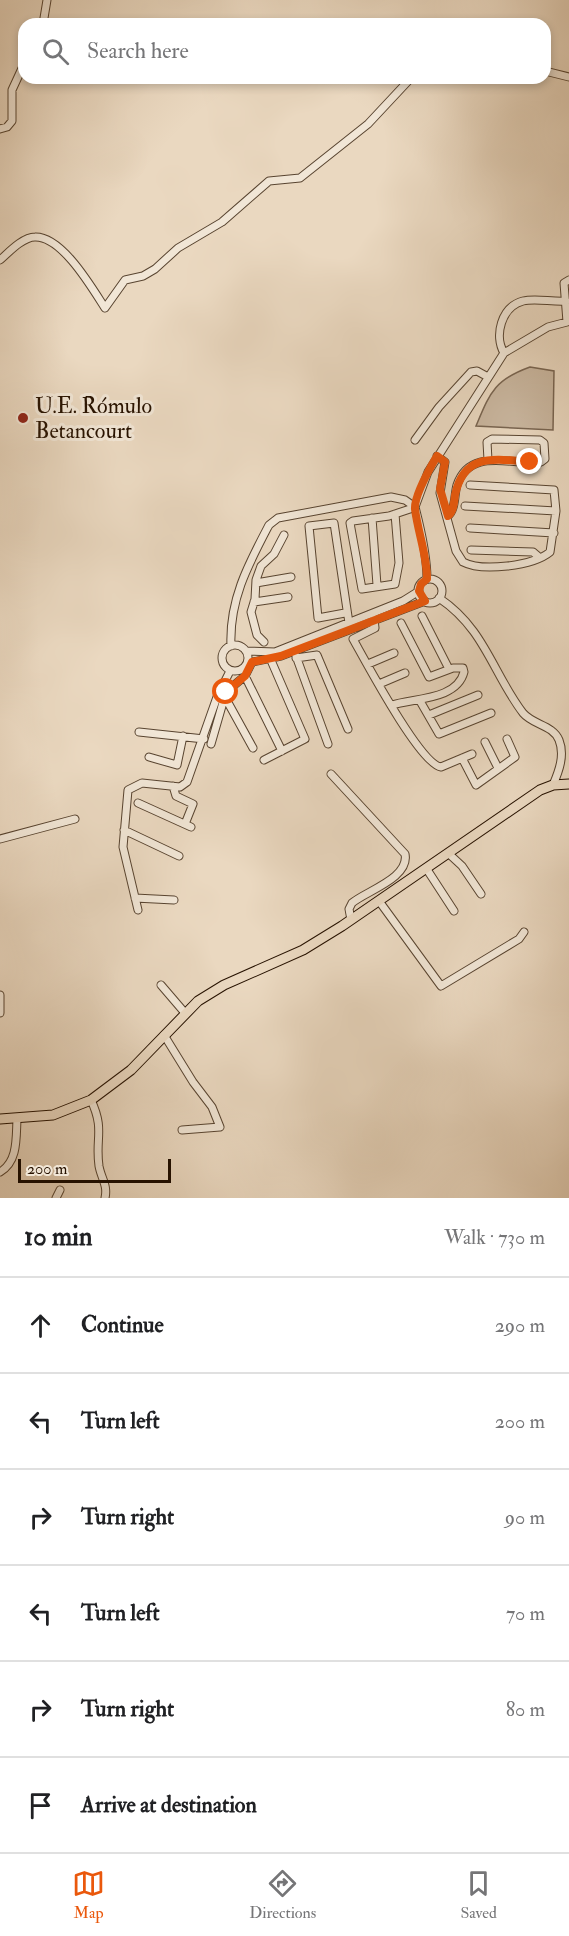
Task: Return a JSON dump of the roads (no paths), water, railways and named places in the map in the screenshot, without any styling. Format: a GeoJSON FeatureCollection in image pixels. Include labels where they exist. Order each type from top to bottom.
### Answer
{"type":"FeatureCollection","features":[{"type":"Feature","properties":{"kind":"main road"},"geometry":{"type":"LineString","coordinates":[[0,1119],[53,1115],[91,1100],[131,1070],[198,1001],[224,985],[303,950],[351,920],[532,796],[553,785],[569,784]]}},
{"type":"Feature","properties":{"kind":"main road"},"geometry":{"type":"LineString","coordinates":[[0,1124],[17,1119]]}},
{"type":"Feature","properties":{"kind":"street"},"geometry":{"type":"LineString","coordinates":[[44,18],[47,0]]}},
{"type":"Feature","properties":{"kind":"street"},"geometry":{"type":"LineString","coordinates":[[551,72],[569,77]]}},
{"type":"Feature","properties":{"kind":"street"},"geometry":{"type":"LineString","coordinates":[[0,129],[12,122],[12,90],[18,77]]}},
{"type":"Feature","properties":{"kind":"street"},"geometry":{"type":"LineString","coordinates":[[0,260],[28,238],[50,240],[76,267],[105,308],[125,280],[143,276],[155,269],[178,248],[222,222],[269,181],[300,178],[368,124],[405,84]]}},
{"type":"Feature","properties":{"kind":"street"},"geometry":{"type":"LineString","coordinates":[[395,514],[399,563],[395,584],[362,589],[350,530],[353,521],[395,514],[413,506],[437,456],[504,353],[548,327],[566,323],[564,283],[569,279]]}},
{"type":"Feature","properties":{"kind":"street"},"geometry":{"type":"LineString","coordinates":[[504,353],[500,344],[500,328],[506,315],[514,306],[525,301],[566,301]]}},
{"type":"Feature","properties":{"kind":"street"},"geometry":{"type":"LineString","coordinates":[[415,440],[439,407],[471,372],[477,371],[488,377]]}},
{"type":"Feature","properties":{"kind":"street"},"geometry":{"type":"LineString","coordinates":[[448,516],[452,512],[457,484],[466,470],[488,460],[540,463],[545,459],[544,443],[540,440],[492,439],[487,442],[488,460]]}},
{"type":"Feature","properties":{"kind":"street"},"geometry":{"type":"LineString","coordinates":[[437,456],[445,462],[440,489],[456,551],[466,563],[493,567],[540,558],[550,552],[556,511],[556,495],[552,488],[470,485]]}},
{"type":"Feature","properties":{"kind":"street"},"geometry":{"type":"LineString","coordinates":[[231,645],[230,623],[235,597],[269,525],[278,518],[391,496],[413,506]]}},
{"type":"Feature","properties":{"kind":"street"},"geometry":{"type":"LineString","coordinates":[[413,506],[427,564],[427,579]]}},
{"type":"Feature","properties":{"kind":"street"},"geometry":{"type":"LineString","coordinates":[[465,506],[556,511]]}},
{"type":"Feature","properties":{"kind":"street"},"geometry":{"type":"LineString","coordinates":[[372,518],[377,585]]}},
{"type":"Feature","properties":{"kind":"street"},"geometry":{"type":"LineString","coordinates":[[345,613],[318,618],[309,526],[333,523],[345,613],[349,623]]}},
{"type":"Feature","properties":{"kind":"street"},"geometry":{"type":"LineString","coordinates":[[470,528],[554,533]]}},
{"type":"Feature","properties":{"kind":"street"},"geometry":{"type":"LineString","coordinates":[[264,642],[252,624],[251,612],[256,581],[261,566],[274,554],[284,535]]}},
{"type":"Feature","properties":{"kind":"street"},"geometry":{"type":"LineString","coordinates":[[471,550],[533,552],[540,558]]}},
{"type":"Feature","properties":{"kind":"street"},"geometry":{"type":"LineString","coordinates":[[243,578],[256,581],[291,577]]}},
{"type":"Feature","properties":{"kind":"street"},"geometry":{"type":"LineString","coordinates":[[230,670],[222,660],[224,651],[231,645],[239,646],[246,651],[275,652],[403,601],[419,591],[421,584],[427,579],[440,584],[442,591],[439,598],[432,602],[425,601],[374,619],[295,655]]}},
{"type":"Feature","properties":{"kind":"street"},"geometry":{"type":"LineString","coordinates":[[419,591],[425,601]]}},
{"type":"Feature","properties":{"kind":"street"},"geometry":{"type":"LineString","coordinates":[[254,602],[288,597]]}},
{"type":"Feature","properties":{"kind":"street"},"geometry":{"type":"LineString","coordinates":[[439,598],[458,611],[486,649],[525,716],[552,730],[559,739],[562,754],[553,785]]}},
{"type":"Feature","properties":{"kind":"street"},"geometry":{"type":"LineString","coordinates":[[422,616],[449,669]]}},
{"type":"Feature","properties":{"kind":"street"},"geometry":{"type":"LineString","coordinates":[[374,619],[375,628],[353,639],[416,746],[436,766],[441,767],[472,754]]}},
{"type":"Feature","properties":{"kind":"street"},"geometry":{"type":"LineString","coordinates":[[392,705],[420,700],[459,682],[464,672],[463,668],[449,669],[429,676],[401,623]]}},
{"type":"Feature","properties":{"kind":"street"},"geometry":{"type":"LineString","coordinates":[[212,744],[226,699],[226,692],[245,676],[250,662],[246,651]]}},
{"type":"Feature","properties":{"kind":"street"},"geometry":{"type":"LineString","coordinates":[[368,664],[394,653]]}},
{"type":"Feature","properties":{"kind":"street"},"geometry":{"type":"LineString","coordinates":[[295,655],[328,744]]}},
{"type":"Feature","properties":{"kind":"street"},"geometry":{"type":"LineString","coordinates":[[230,670],[242,669],[250,662],[270,658],[317,655],[348,729]]}},
{"type":"Feature","properties":{"kind":"street"},"geometry":{"type":"LineString","coordinates":[[264,760],[305,740],[270,658]]}},
{"type":"Feature","properties":{"kind":"street"},"geometry":{"type":"LineString","coordinates":[[138,910],[123,847],[128,790],[142,783],[180,787],[187,782],[217,697],[230,670]]}},
{"type":"Feature","properties":{"kind":"street"},"geometry":{"type":"LineString","coordinates":[[379,684],[405,673]]}},
{"type":"Feature","properties":{"kind":"street"},"geometry":{"type":"LineString","coordinates":[[245,676],[282,751]]}},
{"type":"Feature","properties":{"kind":"street"},"geometry":{"type":"LineString","coordinates":[[429,715],[478,695]]}},
{"type":"Feature","properties":{"kind":"street"},"geometry":{"type":"LineString","coordinates":[[226,699],[253,748]]}},
{"type":"Feature","properties":{"kind":"street"},"geometry":{"type":"LineString","coordinates":[[420,700],[439,734],[491,713]]}},
{"type":"Feature","properties":{"kind":"street"},"geometry":{"type":"LineString","coordinates":[[139,732],[204,739]]}},
{"type":"Feature","properties":{"kind":"street"},"geometry":{"type":"LineString","coordinates":[[149,757],[177,765],[183,736]]}},
{"type":"Feature","properties":{"kind":"street"},"geometry":{"type":"LineString","coordinates":[[462,758],[476,785],[515,758],[507,739]]}},
{"type":"Feature","properties":{"kind":"street"},"geometry":{"type":"LineString","coordinates":[[485,742],[498,768]]}},
{"type":"Feature","properties":{"kind":"street"},"geometry":{"type":"LineString","coordinates":[[331,774],[405,854],[406,860],[402,870],[396,876],[352,903],[349,909],[351,920]]}},
{"type":"Feature","properties":{"kind":"street"},"geometry":{"type":"LineString","coordinates":[[138,803],[188,825],[193,804],[176,796],[173,786]]}},
{"type":"Feature","properties":{"kind":"street"},"geometry":{"type":"LineString","coordinates":[[0,839],[75,819]]}},
{"type":"Feature","properties":{"kind":"street"},"geometry":{"type":"LineString","coordinates":[[124,830],[179,856]]}},
{"type":"Feature","properties":{"kind":"street"},"geometry":{"type":"LineString","coordinates":[[448,853],[462,866],[481,894]]}},
{"type":"Feature","properties":{"kind":"street"},"geometry":{"type":"LineString","coordinates":[[426,868],[454,911]]}},
{"type":"Feature","properties":{"kind":"street"},"geometry":{"type":"LineString","coordinates":[[135,898],[174,900]]}},
{"type":"Feature","properties":{"kind":"street"},"geometry":{"type":"LineString","coordinates":[[379,901],[441,986],[519,939],[524,932]]}},
{"type":"Feature","properties":{"kind":"street"},"geometry":{"type":"LineString","coordinates":[[161,985],[185,1013]]}},
{"type":"Feature","properties":{"kind":"street"},"geometry":{"type":"LineString","coordinates":[[0,995],[0,1013]]}},
{"type":"Feature","properties":{"kind":"street"},"geometry":{"type":"LineString","coordinates":[[164,1035],[193,1082],[212,1107],[220,1127],[182,1131]]}},
{"type":"Feature","properties":{"kind":"street"},"geometry":{"type":"LineString","coordinates":[[91,1100],[100,1123],[98,1158],[107,1188],[105,1198]]}},
{"type":"Feature","properties":{"kind":"street"},"geometry":{"type":"LineString","coordinates":[[0,1172],[10,1164],[14,1153],[17,1119]]}},
{"type":"Feature","properties":{"kind":"street"},"geometry":{"type":"LineString","coordinates":[[56,1198],[60,1190]]}},
{"type":"Feature","properties":{"kind":"place","name":"U.E. Rómulo Betancourt"},"geometry":{"type":"Point","coordinates":[23,418]}}]}
